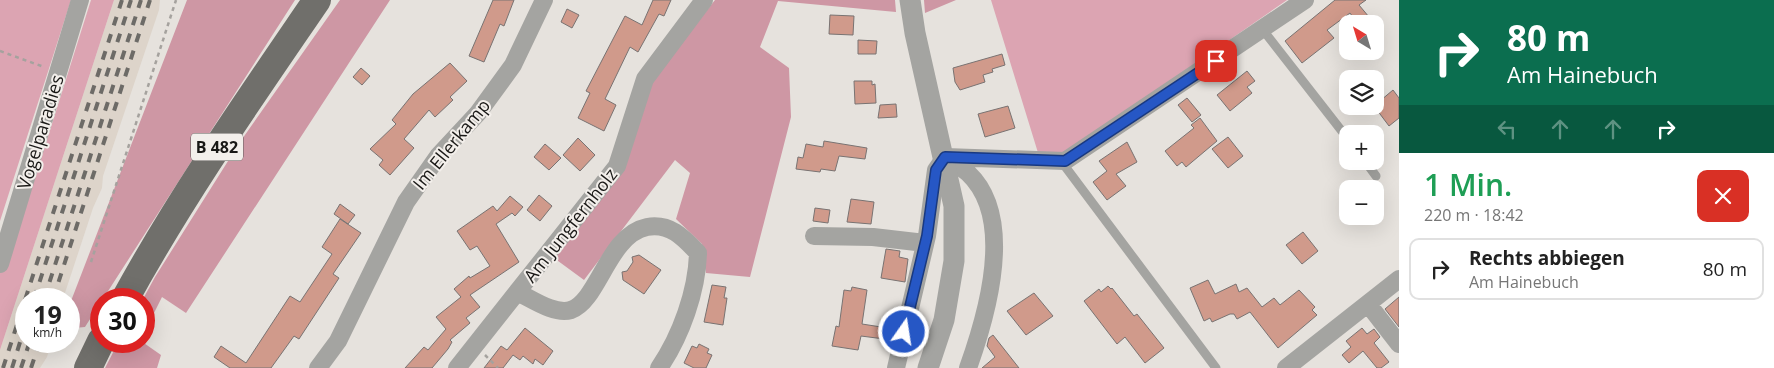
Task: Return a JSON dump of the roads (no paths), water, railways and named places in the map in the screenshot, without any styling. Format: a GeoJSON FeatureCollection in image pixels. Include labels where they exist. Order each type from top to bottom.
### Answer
{"type":"FeatureCollection","features":[{"type":"Feature","properties":{"kind":"main road","name":"B 482"},"geometry":{"type":"LineString","coordinates":[[131,288],[159,236],[222,139],[317,0]]}},
{"type":"Feature","properties":{"kind":"main road"},"geometry":{"type":"LineString","coordinates":[[88,368],[95,353]]}},
{"type":"Feature","properties":{"kind":"street","name":"Vogelparadies"},"geometry":{"type":"LineString","coordinates":[[0,264],[80,0]]}},
{"type":"Feature","properties":{"kind":"street","name":"Im Ellerkamp"},"geometry":{"type":"LineString","coordinates":[[318,368],[338,341],[406,202],[439,155],[478,113],[513,65],[544,0]]}},
{"type":"Feature","properties":{"kind":"street","name":"Am Jungfernholz"},"geometry":{"type":"LineString","coordinates":[[457,368],[617,166],[646,79],[704,0]]}},
{"type":"Feature","properties":{"kind":"street"},"geometry":{"type":"LineString","coordinates":[[910,0],[915,33],[945,157],[954,206],[954,261],[944,320],[928,368]]}},
{"type":"Feature","properties":{"kind":"street"},"geometry":{"type":"LineString","coordinates":[[945,157],[1065,161],[1263,30],[1305,0]]}},
{"type":"Feature","properties":{"kind":"street"},"geometry":{"type":"LineString","coordinates":[[896,368],[925,243],[936,170],[945,157]]}},
{"type":"Feature","properties":{"kind":"street"},"geometry":{"type":"LineString","coordinates":[[945,157],[968,173],[984,196],[990,213],[994,266],[978,340],[968,368]]}},
{"type":"Feature","properties":{"kind":"street","name":"Am Jungfernholz"},"geometry":{"type":"LineString","coordinates":[[517,292],[558,311],[571,310],[582,302],[622,242],[636,229],[660,225],[681,235],[698,253],[698,271],[682,324],[667,357],[659,368]]}},
{"type":"Feature","properties":{"kind":"street"},"geometry":{"type":"LineString","coordinates":[[814,236],[873,237],[925,243]]}},
{"type":"Feature","properties":{"kind":"street"},"geometry":{"type":"LineString","coordinates":[[1286,368],[1399,279]]}},
{"type":"Feature","properties":{"kind":"street"},"geometry":{"type":"LineString","coordinates":[[1368,304],[1399,344]]}},
{"type":"Feature","properties":{"kind":"lane"},"geometry":{"type":"LineString","coordinates":[[1263,30],[1339,127]]}},
{"type":"Feature","properties":{"kind":"lane"},"geometry":{"type":"LineString","coordinates":[[1061,161],[1216,368]]}},
{"type":"Feature","properties":{"kind":"lane"},"geometry":{"type":"LineString","coordinates":[[1371,170],[1376,176]]}},
{"type":"Feature","properties":{"kind":"railway"},"geometry":{"type":"LineString","coordinates":[[3,368],[122,0]]}},
{"type":"Feature","properties":{"kind":"railway"},"geometry":{"type":"LineString","coordinates":[[38,288],[131,0]]}},
{"type":"Feature","properties":{"kind":"railway"},"geometry":{"type":"LineString","coordinates":[[48,288],[141,0]]}},
{"type":"Feature","properties":{"kind":"railway"},"geometry":{"type":"LineString","coordinates":[[57,288],[150,0]]}},
{"type":"Feature","properties":{"kind":"railway"},"geometry":{"type":"LineString","coordinates":[[12,368],[17,353]]}},
{"type":"Feature","properties":{"kind":"railway"},"geometry":{"type":"LineString","coordinates":[[21,368],[26,353]]}},
{"type":"Feature","properties":{"kind":"railway"},"geometry":{"type":"LineString","coordinates":[[31,368],[36,353]]}}]}
